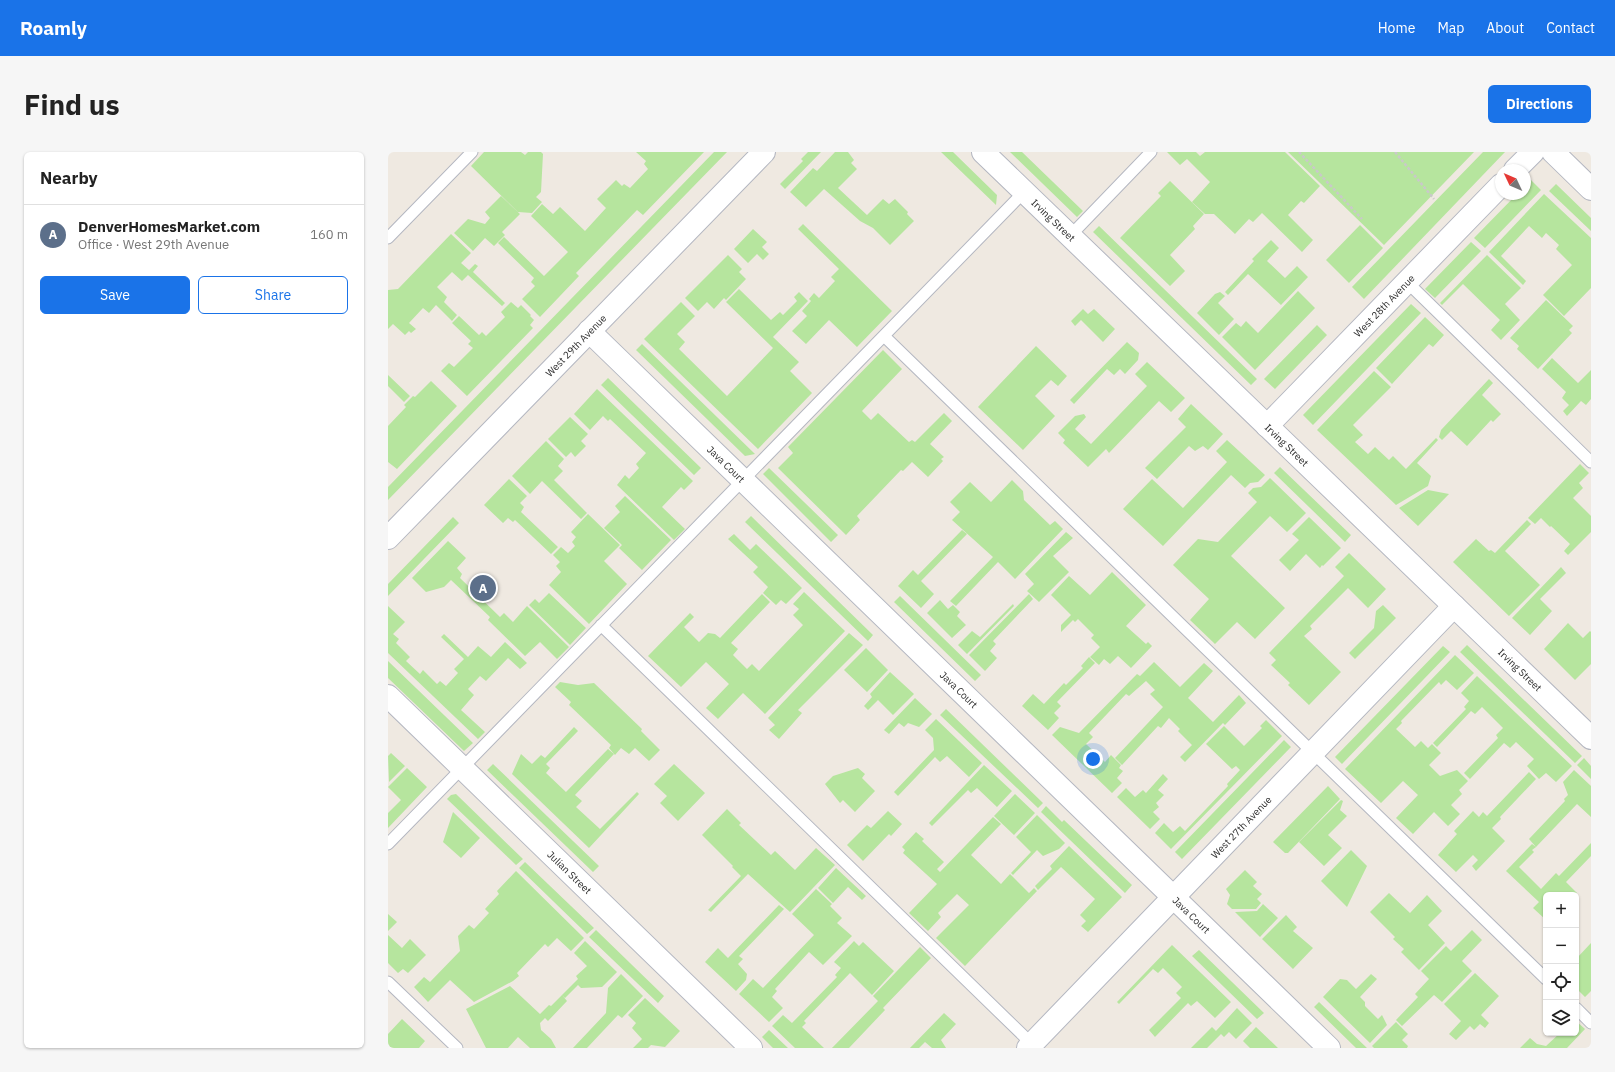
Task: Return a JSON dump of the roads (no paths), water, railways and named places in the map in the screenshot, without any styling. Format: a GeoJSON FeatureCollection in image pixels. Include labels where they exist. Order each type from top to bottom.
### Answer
{"type":"FeatureCollection","features":[{"type":"Feature","properties":{"kind":"street","name":"West 29th Avenue"},"geometry":{"type":"LineString","coordinates":[[388,538],[764,152]]}},
{"type":"Feature","properties":{"kind":"street","name":"Irving Street"},"geometry":{"type":"LineString","coordinates":[[983,152],[1591,738]]}},
{"type":"Feature","properties":{"kind":"street"},"geometry":{"type":"LineString","coordinates":[[1521,164],[1533,152]]}},
{"type":"Feature","properties":{"kind":"street"},"geometry":{"type":"LineString","coordinates":[[1552,152],[1591,189]]}},
{"type":"Feature","properties":{"kind":"street","name":"West 28th Avenue"},"geometry":{"type":"LineString","coordinates":[[1267,426],[1495,191]]}},
{"type":"Feature","properties":{"kind":"street","name":"Java Court"},"geometry":{"type":"LineString","coordinates":[[589,331],[1329,1048]]}},
{"type":"Feature","properties":{"kind":"street","name":"West 27th Avenue"},"geometry":{"type":"LineString","coordinates":[[1032,1047],[1454,606]]}},
{"type":"Feature","properties":{"kind":"street","name":"Julian Street"},"geometry":{"type":"LineString","coordinates":[[388,696],[751,1048]]}},
{"type":"Feature","properties":{"kind":"lane"},"geometry":{"type":"LineString","coordinates":[[388,238],[472,152]]}},
{"type":"Feature","properties":{"kind":"lane"},"geometry":{"type":"LineString","coordinates":[[1070,236],[1151,152]]}},
{"type":"Feature","properties":{"kind":"lane"},"geometry":{"type":"LineString","coordinates":[[388,844],[1024,192]]}},
{"type":"Feature","properties":{"kind":"lane"},"geometry":{"type":"LineString","coordinates":[[1407,282],[1591,462]]}},
{"type":"Feature","properties":{"kind":"lane"},"geometry":{"type":"LineString","coordinates":[[884,336],[1543,976]]}},
{"type":"Feature","properties":{"kind":"lane"},"geometry":{"type":"LineString","coordinates":[[601,625],[1032,1047]]}},
{"type":"Feature","properties":{"kind":"lane"},"geometry":{"type":"LineString","coordinates":[[388,982],[457,1048]]}},
{"type":"Feature","properties":{"kind":"lane"},"geometry":{"type":"LineString","coordinates":[[1579,1011],[1591,1023]]}},
{"type":"Feature","properties":{"kind":"place","name":"DenverHomesMarket.com"},"geometry":{"type":"Point","coordinates":[483,588]}}]}
